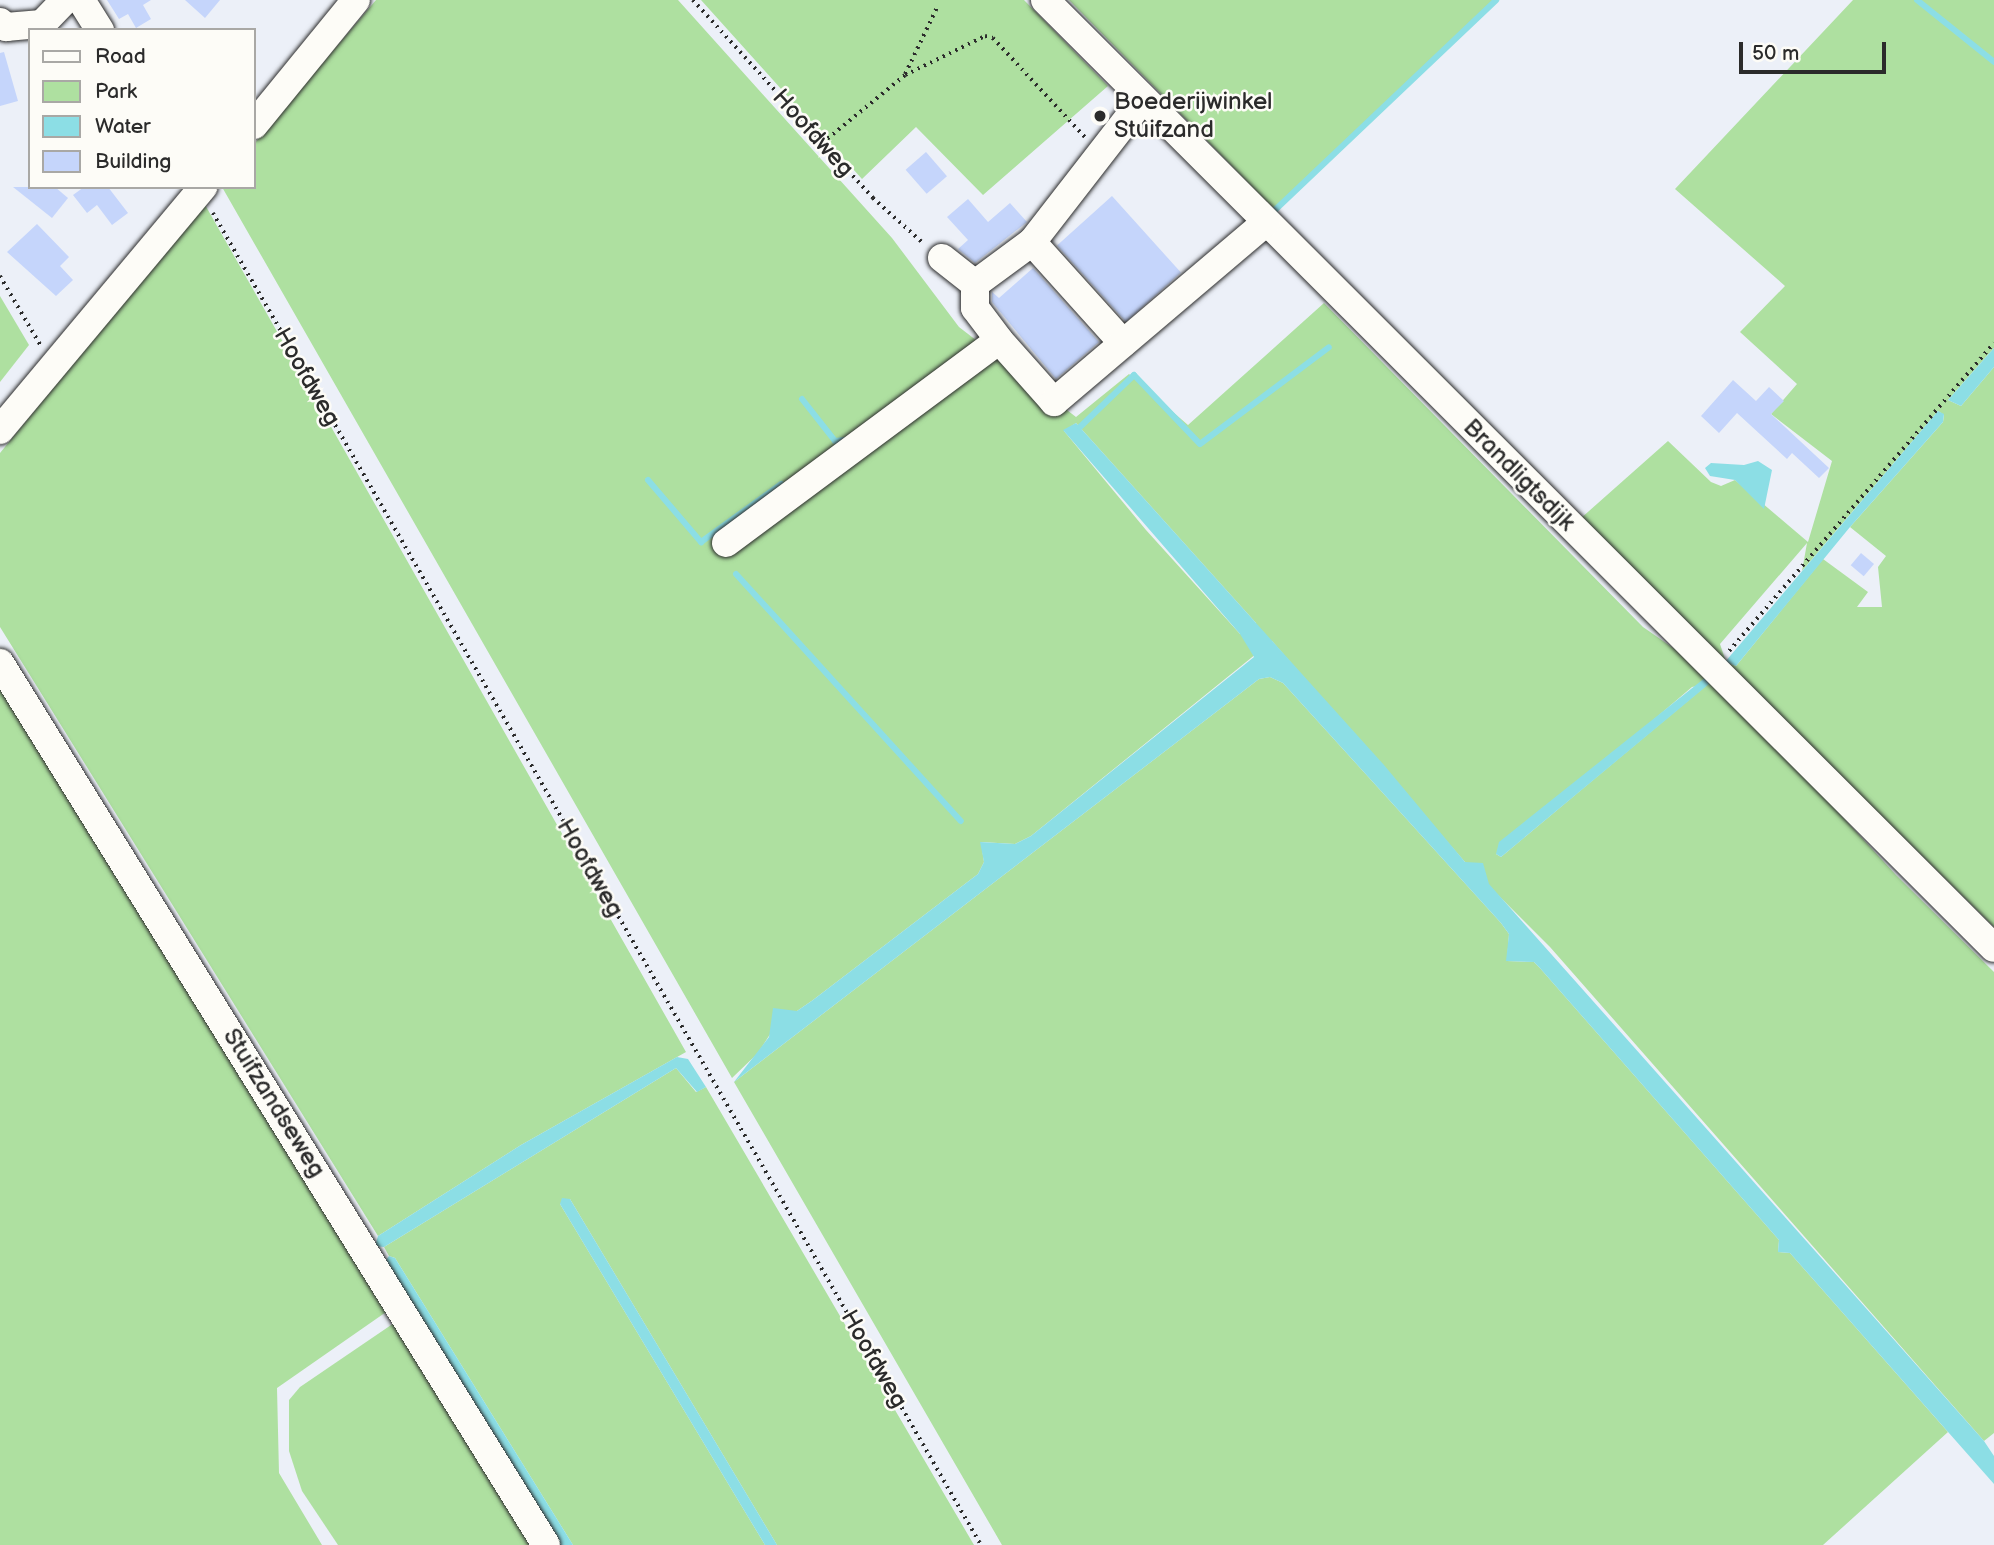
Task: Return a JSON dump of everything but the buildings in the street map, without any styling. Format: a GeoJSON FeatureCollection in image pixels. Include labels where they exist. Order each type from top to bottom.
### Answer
{"type":"FeatureCollection","features":[{"type":"Feature","properties":{"kind":"street"},"geometry":{"type":"LineString","coordinates":[[0,22],[6,27],[42,24],[65,0]]}},
{"type":"Feature","properties":{"kind":"street"},"geometry":{"type":"LineString","coordinates":[[81,0],[99,28]]}},
{"type":"Feature","properties":{"kind":"street"},"geometry":{"type":"LineString","coordinates":[[256,123],[356,0]]}},
{"type":"Feature","properties":{"kind":"street","name":"Brandligtsdijk"},"geometry":{"type":"LineString","coordinates":[[1045,0],[1994,948]]}},
{"type":"Feature","properties":{"kind":"street"},"geometry":{"type":"LineString","coordinates":[[975,284],[1032,242],[1143,99]]}},
{"type":"Feature","properties":{"kind":"street"},"geometry":{"type":"LineString","coordinates":[[0,430],[201,189]]}},
{"type":"Feature","properties":{"kind":"street"},"geometry":{"type":"LineString","coordinates":[[975,284],[975,307],[999,340],[1054,402],[1266,222]]}},
{"type":"Feature","properties":{"kind":"street"},"geometry":{"type":"LineString","coordinates":[[1032,242],[1123,343]]}},
{"type":"Feature","properties":{"kind":"street"},"geometry":{"type":"LineString","coordinates":[[942,258],[975,284]]}},
{"type":"Feature","properties":{"kind":"street"},"geometry":{"type":"LineString","coordinates":[[726,543],[999,340]]}},
{"type":"Feature","properties":{"kind":"street","name":"Stuifzandseweg"},"geometry":{"type":"LineString","coordinates":[[0,663],[546,1545]]}},
{"type":"Feature","properties":{"kind":"path","name":"Hoofdweg"},"geometry":{"type":"LineString","coordinates":[[693,0],[900,225],[942,258]]}},
{"type":"Feature","properties":{"kind":"path"},"geometry":{"type":"LineString","coordinates":[[904,76],[938,5]]}},
{"type":"Feature","properties":{"kind":"path"},"geometry":{"type":"LineString","coordinates":[[822,143],[904,76],[949,57],[980,37],[993,38],[1101,154]]}},
{"type":"Feature","properties":{"kind":"path","name":"Hoofdweg"},"geometry":{"type":"LineString","coordinates":[[201,189],[981,1545]]}},
{"type":"Feature","properties":{"kind":"path"},"geometry":{"type":"LineString","coordinates":[[0,276],[46,353]]}},
{"type":"Feature","properties":{"kind":"path"},"geometry":{"type":"LineString","coordinates":[[1714,668],[1994,343]]}},
{"type":"Feature","properties":{"kind":"green space"},"geometry":{"type":"Polygon","coordinates":[[[376,0],[678,0],[892,238],[959,327],[1076,417],[1129,374],[1188,425],[1324,303],[1643,627],[1712,675],[1896,875],[1994,972],[1994,1433],[1984,1441],[1550,947],[1465,862],[1272,641],[1031,836],[1015,844],[981,842],[984,862],[978,874],[813,1000],[797,1011],[785,1011],[758,1053],[732,1078],[223,189],[256,189],[256,142],[376,0]],[[1076,423],[1064,431],[1146,530],[1240,634],[1256,623],[1076,423]],[[1708,684],[1692,687],[1496,854],[1501,857],[1708,684]]]}},
{"type":"Feature","properties":{"kind":"green space"},"geometry":{"type":"Polygon","coordinates":[[[701,0],[1024,0],[1108,86],[983,195],[916,127],[862,179],[701,0]]]}},
{"type":"Feature","properties":{"kind":"green space"},"geometry":{"type":"Polygon","coordinates":[[[1069,0],[1496,0],[1275,210],[1069,0]]]}},
{"type":"Feature","properties":{"kind":"green space"},"geometry":{"type":"Polygon","coordinates":[[[1853,0],[1994,0],[1994,348],[1948,400],[1961,406],[1994,367],[1994,927],[1580,519],[1668,441],[1711,482],[1721,486],[1735,480],[1808,542],[1832,461],[1771,414],[1797,384],[1740,332],[1785,286],[1675,189],[1853,0]],[[1938,411],[1802,571],[1807,543],[1720,644],[1726,662],[1736,666],[1823,559],[1868,592],[1857,607],[1882,607],[1878,567],[1886,556],[1850,527],[1943,422],[1944,415],[1938,411]]]}},
{"type":"Feature","properties":{"kind":"green space"},"geometry":{"type":"Polygon","coordinates":[[[204,203],[686,1052],[521,1145],[378,1236],[0,627],[0,453],[204,203]]]}},
{"type":"Feature","properties":{"kind":"green space"},"geometry":{"type":"Polygon","coordinates":[[[0,296],[29,345],[0,382],[0,296]]]}},
{"type":"Feature","properties":{"kind":"green space"},"geometry":{"type":"Polygon","coordinates":[[[0,675],[389,1310],[277,1388],[279,1473],[322,1545],[0,1545],[0,675]]]}},
{"type":"Feature","properties":{"kind":"green space"},"geometry":{"type":"Polygon","coordinates":[[[1270,677],[1283,683],[1501,923],[1509,934],[1507,961],[1534,962],[1539,967],[1779,1240],[1778,1252],[1790,1253],[1948,1432],[1823,1545],[1002,1545],[734,1082],[1259,679],[1270,677]]]}},
{"type":"Feature","properties":{"kind":"green space"},"geometry":{"type":"Polygon","coordinates":[[[676,1068],[696,1092],[706,1087],[974,1545],[777,1545],[570,1199],[560,1204],[765,1545],[573,1545],[395,1258],[389,1256],[384,1247],[676,1068]]]}},
{"type":"Feature","properties":{"kind":"green space"},"geometry":{"type":"Polygon","coordinates":[[[397,1321],[535,1545],[338,1545],[302,1491],[289,1451],[289,1400],[300,1387],[397,1321]]]}},
{"type":"Feature","properties":{"kind":"water"},"geometry":{"type":"Polygon","coordinates":[[[1994,348],[1994,367],[1961,406],[1948,400],[1994,348]]]}},
{"type":"Feature","properties":{"kind":"water"},"geometry":{"type":"Polygon","coordinates":[[[1938,411],[1944,414],[1943,422],[1850,527],[1736,666],[1725,662],[1938,411]]]}},
{"type":"Feature","properties":{"kind":"water"},"geometry":{"type":"Polygon","coordinates":[[[1076,423],[1384,765],[1465,862],[1483,863],[1489,884],[1984,1441],[1994,1456],[1994,1484],[1790,1253],[1778,1252],[1779,1240],[1539,967],[1534,962],[1506,961],[1509,934],[1501,923],[1283,683],[1270,677],[1259,679],[734,1082],[769,1037],[773,1008],[797,1011],[813,1000],[978,874],[984,862],[980,842],[1015,844],[1031,836],[1254,657],[1240,634],[1063,430],[1076,423]]]}},
{"type":"Feature","properties":{"kind":"water"},"geometry":{"type":"Polygon","coordinates":[[[1758,461],[1772,470],[1764,509],[1735,480],[1710,476],[1705,468],[1711,463],[1744,465],[1758,461]]]}},
{"type":"Feature","properties":{"kind":"water"},"geometry":{"type":"Polygon","coordinates":[[[1706,677],[1709,684],[1501,857],[1496,854],[1499,842],[1706,677]]]}},
{"type":"Feature","properties":{"kind":"water"},"geometry":{"type":"Polygon","coordinates":[[[677,1057],[688,1059],[706,1087],[697,1092],[676,1068],[384,1247],[375,1246],[378,1236],[521,1145],[677,1057]]]}},
{"type":"Feature","properties":{"kind":"water"},"geometry":{"type":"Polygon","coordinates":[[[562,1198],[570,1199],[777,1545],[765,1545],[560,1204],[562,1198]]]}},
{"type":"Feature","properties":{"kind":"water"},"geometry":{"type":"Polygon","coordinates":[[[389,1256],[395,1258],[573,1545],[558,1545],[386,1260],[389,1256]]]}},
{"type":"Feature","properties":{"kind":"waterway"},"geometry":{"type":"LineString","coordinates":[[1275,210],[1496,0]]}},
{"type":"Feature","properties":{"kind":"waterway"},"geometry":{"type":"LineString","coordinates":[[1917,0],[1994,62]]}},
{"type":"Feature","properties":{"kind":"waterway"},"geometry":{"type":"LineString","coordinates":[[1080,427],[1134,375],[1200,444],[1329,347]]}},
{"type":"Feature","properties":{"kind":"waterway"},"geometry":{"type":"LineString","coordinates":[[802,399],[835,441],[845,440]]}},
{"type":"Feature","properties":{"kind":"waterway"},"geometry":{"type":"LineString","coordinates":[[648,480],[701,542],[781,484]]}},
{"type":"Feature","properties":{"kind":"waterway"},"geometry":{"type":"LineString","coordinates":[[736,574],[961,821]]}},
{"type":"Feature","properties":{"kind":"place","name":"Boederijwinkel Stuifzand"},"geometry":{"type":"Point","coordinates":[1100,116]}}]}
